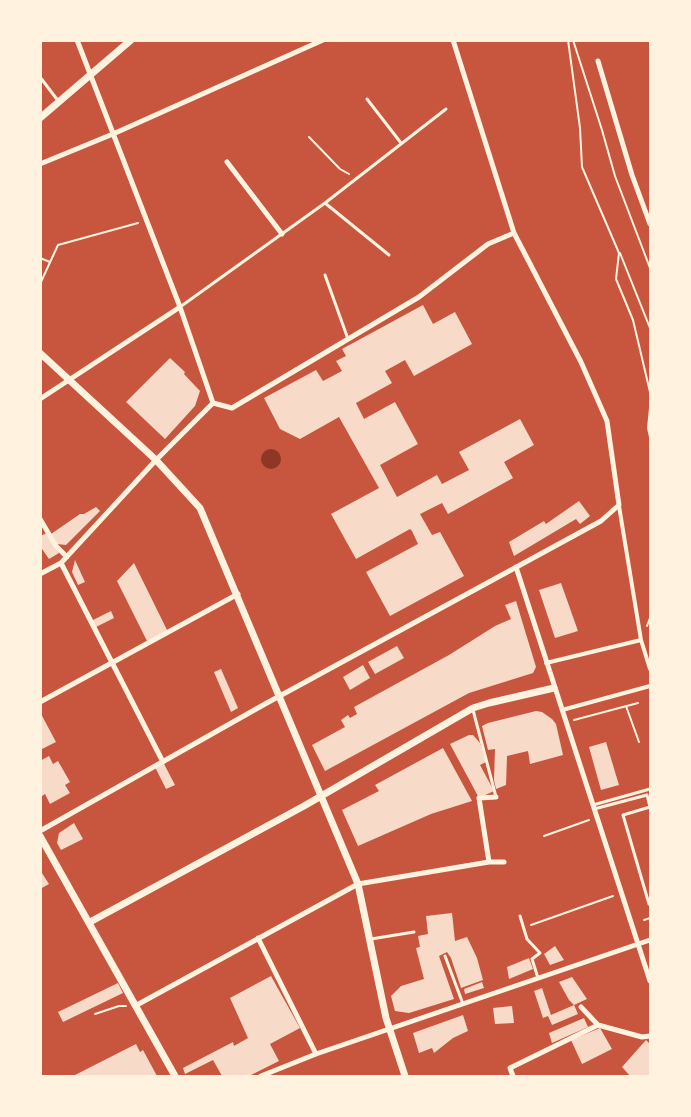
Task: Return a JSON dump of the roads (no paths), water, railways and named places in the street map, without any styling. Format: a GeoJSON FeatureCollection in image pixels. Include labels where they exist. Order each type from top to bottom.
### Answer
{"type":"FeatureCollection","features":[{"type":"Feature","properties":{"kind":"street"},"geometry":{"type":"LineString","coordinates":[[76,40],[180,307],[213,403]]}},
{"type":"Feature","properties":{"kind":"street"},"geometry":{"type":"LineString","coordinates":[[40,118],[130,40]]}},
{"type":"Feature","properties":{"kind":"street"},"geometry":{"type":"LineString","coordinates":[[40,164],[323,40]]}},
{"type":"Feature","properties":{"kind":"street"},"geometry":{"type":"LineString","coordinates":[[453,40],[513,233],[580,362],[607,421],[640,640],[651,669]]}},
{"type":"Feature","properties":{"kind":"street"},"geometry":{"type":"LineString","coordinates":[[598,61],[632,175],[651,224]]}},
{"type":"Feature","properties":{"kind":"street"},"geometry":{"type":"LineString","coordinates":[[227,162],[282,234]]}},
{"type":"Feature","properties":{"kind":"street"},"geometry":{"type":"LineString","coordinates":[[213,403],[232,408],[418,297],[488,244],[513,233]]}},
{"type":"Feature","properties":{"kind":"street"},"geometry":{"type":"LineString","coordinates":[[40,399],[180,307]]}},
{"type":"Feature","properties":{"kind":"street"},"geometry":{"type":"LineString","coordinates":[[40,353],[156,460],[200,508],[358,884],[390,1030],[405,1077]]}},
{"type":"Feature","properties":{"kind":"street"},"geometry":{"type":"LineString","coordinates":[[40,574],[61,563],[156,460],[213,403]]}},
{"type":"Feature","properties":{"kind":"street"},"geometry":{"type":"LineString","coordinates":[[40,831],[601,521],[619,505]]}},
{"type":"Feature","properties":{"kind":"street"},"geometry":{"type":"LineString","coordinates":[[40,519],[56,546],[67,557]]}},
{"type":"Feature","properties":{"kind":"street"},"geometry":{"type":"LineString","coordinates":[[61,563],[163,762]]}},
{"type":"Feature","properties":{"kind":"street"},"geometry":{"type":"LineString","coordinates":[[516,567],[651,981]]}},
{"type":"Feature","properties":{"kind":"street"},"geometry":{"type":"LineString","coordinates":[[40,702],[238,594]]}},
{"type":"Feature","properties":{"kind":"street"},"geometry":{"type":"LineString","coordinates":[[546,664],[640,640]]}},
{"type":"Feature","properties":{"kind":"street"},"geometry":{"type":"LineString","coordinates":[[561,710],[651,686]]}},
{"type":"Feature","properties":{"kind":"street"},"geometry":{"type":"LineString","coordinates":[[90,922],[322,795],[473,708],[554,688]]}},
{"type":"Feature","properties":{"kind":"street"},"geometry":{"type":"LineString","coordinates":[[489,862],[479,798],[496,797]]}},
{"type":"Feature","properties":{"kind":"street"},"geometry":{"type":"LineString","coordinates":[[40,836],[175,1077]]}},
{"type":"Feature","properties":{"kind":"street"},"geometry":{"type":"LineString","coordinates":[[135,1006],[358,884],[489,862],[504,862]]}},
{"type":"Feature","properties":{"kind":"street"},"geometry":{"type":"LineString","coordinates":[[258,938],[316,1054]]}},
{"type":"Feature","properties":{"kind":"street"},"geometry":{"type":"LineString","coordinates":[[261,1077],[316,1054],[651,940]]}},
{"type":"Feature","properties":{"kind":"street"},"geometry":{"type":"LineString","coordinates":[[581,1007],[598,1025],[642,1038],[651,1036]]}},
{"type":"Feature","properties":{"kind":"street"},"geometry":{"type":"LineString","coordinates":[[513,1077],[510,1068],[598,1025]]}},
{"type":"Feature","properties":{"kind":"lane"},"geometry":{"type":"LineString","coordinates":[[40,77],[59,102]]}},
{"type":"Feature","properties":{"kind":"lane"},"geometry":{"type":"LineString","coordinates":[[367,99],[401,143]]}},
{"type":"Feature","properties":{"kind":"lane"},"geometry":{"type":"LineString","coordinates":[[180,307],[325,203],[446,110]]}},
{"type":"Feature","properties":{"kind":"lane"},"geometry":{"type":"LineString","coordinates":[[325,203],[389,255]]}},
{"type":"Feature","properties":{"kind":"lane"},"geometry":{"type":"LineString","coordinates":[[325,275],[348,339]]}},
{"type":"Feature","properties":{"kind":"lane"},"geometry":{"type":"LineString","coordinates":[[473,708],[496,797]]}},
{"type":"Feature","properties":{"kind":"lane"},"geometry":{"type":"LineString","coordinates":[[594,807],[651,789]]}},
{"type":"Feature","properties":{"kind":"lane"},"geometry":{"type":"LineString","coordinates":[[594,807],[647,795],[650,807],[623,815],[649,904],[651,903]]}},
{"type":"Feature","properties":{"kind":"lane"},"geometry":{"type":"LineString","coordinates":[[520,916],[527,939],[540,953],[532,959],[538,978]]}},
{"type":"Feature","properties":{"kind":"lane"},"geometry":{"type":"LineString","coordinates":[[370,939],[414,932]]}},
{"type":"Feature","properties":{"kind":"lane"},"geometry":{"type":"LineString","coordinates":[[445,956],[463,1004]]}}]}
